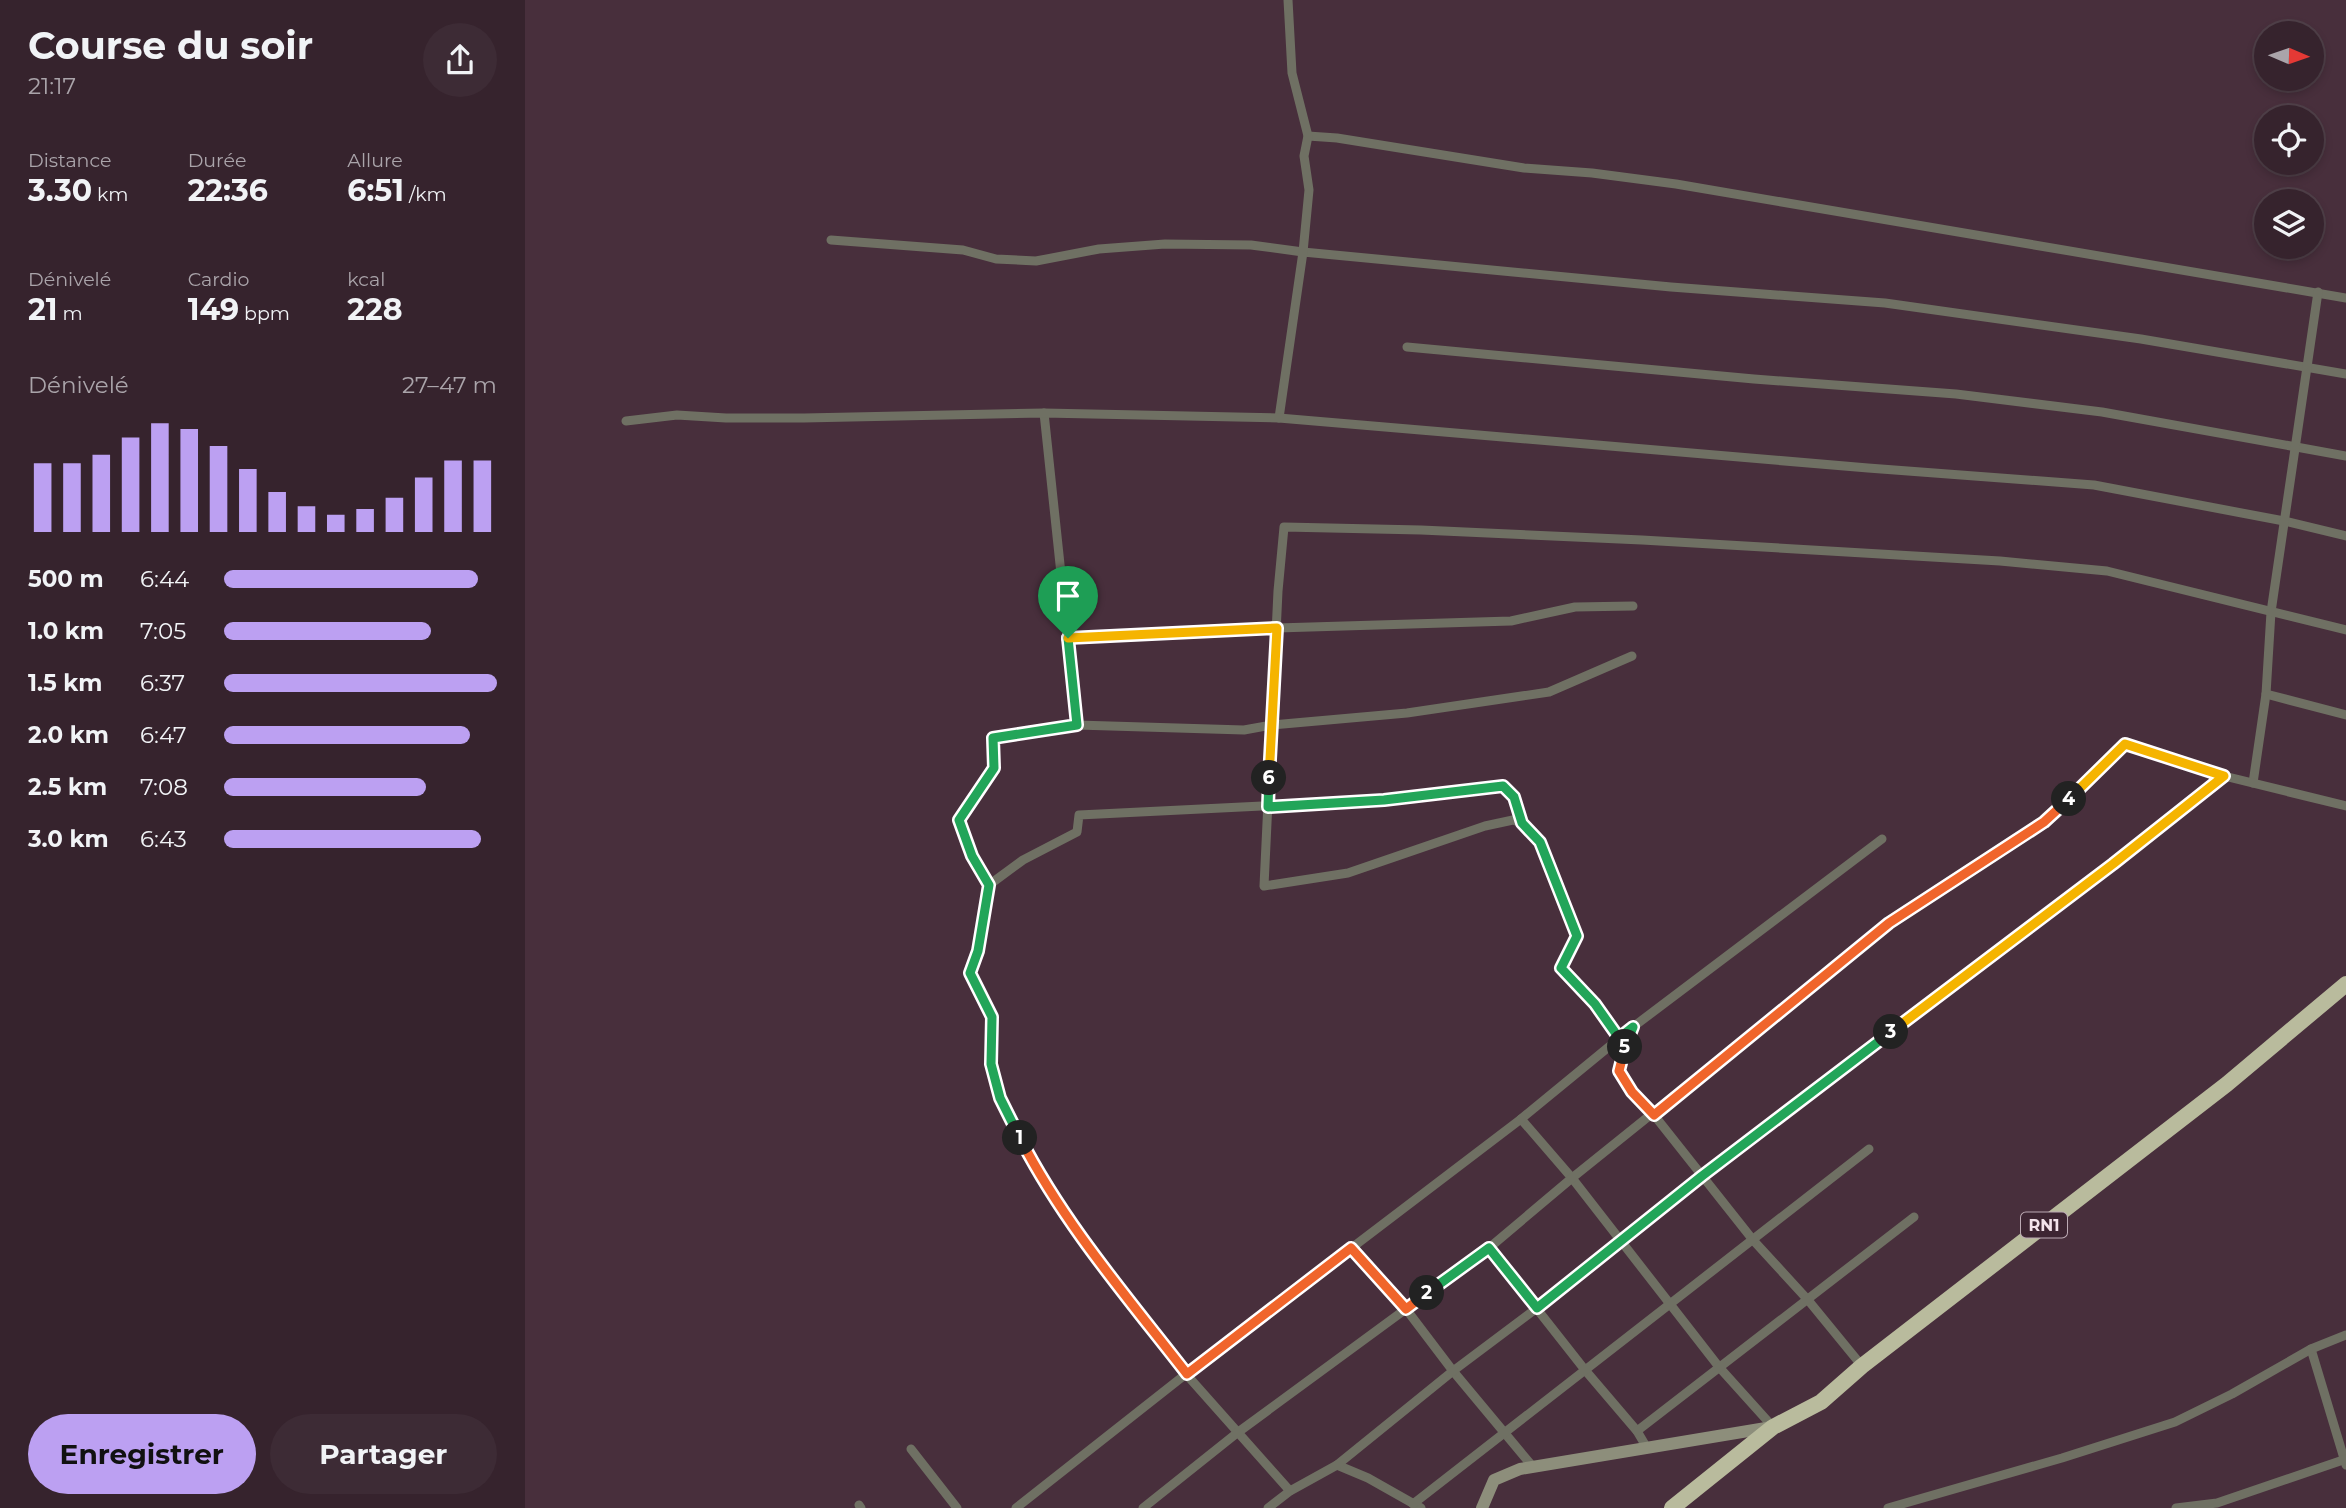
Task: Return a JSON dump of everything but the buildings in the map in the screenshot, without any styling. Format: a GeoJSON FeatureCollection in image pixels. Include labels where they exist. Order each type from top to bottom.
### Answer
{"type":"FeatureCollection","features":[{"type":"Feature","properties":{"kind":"highway","name":"RN1"},"geometry":{"type":"LineString","coordinates":[[1672,1508],[1773,1427],[1821,1402],[1862,1366],[2227,1084],[2346,984]]}},
{"type":"Feature","properties":{"kind":"street"},"geometry":{"type":"LineString","coordinates":[[1279,418],[1303,252],[1309,190],[1304,156],[1308,136],[1292,73],[1288,0]]}},
{"type":"Feature","properties":{"kind":"street"},"geometry":{"type":"LineString","coordinates":[[1308,136],[1337,138],[1524,168],[1677,184],[2346,298]]}},
{"type":"Feature","properties":{"kind":"street"},"geometry":{"type":"LineString","coordinates":[[831,240],[963,250],[996,259],[1035,261],[1100,249],[1165,244],[1251,245],[1671,287],[1885,303],[2141,339],[2346,374]]}},
{"type":"Feature","properties":{"kind":"street"},"geometry":{"type":"LineString","coordinates":[[2253,783],[2266,694],[2271,612],[2318,292]]}},
{"type":"Feature","properties":{"kind":"street"},"geometry":{"type":"LineString","coordinates":[[1408,347],[1754,379],[1956,394],[2102,412],[2346,456]]}},
{"type":"Feature","properties":{"kind":"street"},"geometry":{"type":"LineString","coordinates":[[1044,413],[1077,725]]}},
{"type":"Feature","properties":{"kind":"street"},"geometry":{"type":"LineString","coordinates":[[626,421],[677,415],[804,418],[1044,413],[1279,418],[2094,485],[2284,521],[2346,536]]}},
{"type":"Feature","properties":{"kind":"street"},"geometry":{"type":"LineString","coordinates":[[1522,823],[1513,820],[1485,826],[1348,873],[1264,886],[1284,527],[1641,540],[2000,561],[2107,571],[2346,630]]}},
{"type":"Feature","properties":{"kind":"street"},"geometry":{"type":"LineString","coordinates":[[1068,638],[1511,621],[1575,607],[1633,606]]}},
{"type":"Feature","properties":{"kind":"street"},"geometry":{"type":"LineString","coordinates":[[1290,1491],[1187,1374],[1058,1204],[1029,1156],[1000,1098],[991,1064],[992,1017],[970,973],[978,951],[989,885],[972,856],[959,820],[994,768],[993,738],[1077,725],[1244,730],[1407,713],[1549,692],[1632,656]]}},
{"type":"Feature","properties":{"kind":"street"},"geometry":{"type":"LineString","coordinates":[[2266,694],[2346,715]]}},
{"type":"Feature","properties":{"kind":"street"},"geometry":{"type":"LineString","coordinates":[[1143,1508],[1237,1433],[1489,1248],[1889,923],[2044,822],[2125,744],[2224,776],[2346,806]]}},
{"type":"Feature","properties":{"kind":"street"},"geometry":{"type":"LineString","coordinates":[[1268,1508],[1290,1491],[1337,1465],[1702,1176],[2113,864],[2224,776]]}},
{"type":"Feature","properties":{"kind":"street"},"geometry":{"type":"LineString","coordinates":[[989,885],[1023,860],[1077,832],[1079,815],[1384,800],[1503,786],[1514,797],[1522,823],[1540,842],[1577,936],[1561,968],[1595,1004],[1619,1038]]}},
{"type":"Feature","properties":{"kind":"street"},"geometry":{"type":"LineString","coordinates":[[1016,1508],[1521,1119],[1633,1027],[1882,839]]}},
{"type":"Feature","properties":{"kind":"street"},"geometry":{"type":"LineString","coordinates":[[1633,1027],[1625,1045],[1619,1071],[1632,1092],[1654,1115],[1753,1240],[1808,1300],[1862,1366]]}},
{"type":"Feature","properties":{"kind":"street"},"geometry":{"type":"LineString","coordinates":[[1521,1119],[1572,1178],[1719,1367],[1773,1427]]}},
{"type":"Feature","properties":{"kind":"street"},"geometry":{"type":"LineString","coordinates":[[1337,1465],[1368,1478],[1417,1506],[1506,1432],[1870,1149]]}},
{"type":"Feature","properties":{"kind":"street"},"geometry":{"type":"LineString","coordinates":[[1637,1431],[1914,1217]]}},
{"type":"Feature","properties":{"kind":"street"},"geometry":{"type":"LineString","coordinates":[[1351,1248],[1406,1309],[1453,1371],[1533,1467]]}},
{"type":"Feature","properties":{"kind":"street"},"geometry":{"type":"LineString","coordinates":[[1489,1248],[1637,1431],[1647,1448]]}},
{"type":"Feature","properties":{"kind":"street"},"geometry":{"type":"LineString","coordinates":[[1888,1508],[2175,1422],[2232,1394],[2311,1349],[2346,1335]]}},
{"type":"Feature","properties":{"kind":"street"},"geometry":{"type":"LineString","coordinates":[[2176,1508],[2217,1503],[2345,1461],[2311,1349]]}},
{"type":"Feature","properties":{"kind":"street"},"geometry":{"type":"LineString","coordinates":[[1482,1508],[1494,1480],[1520,1469],[1773,1427]]}},
{"type":"Feature","properties":{"kind":"street"},"geometry":{"type":"LineString","coordinates":[[911,1449],[957,1508]]}},
{"type":"Feature","properties":{"kind":"route"},"geometry":{"type":"LineString","coordinates":[[1277,628],[1268,807],[1384,800],[1503,786],[1514,797],[1522,823],[1540,842],[1577,936],[1561,968],[1595,1004],[1619,1038],[1633,1027],[1625,1045],[1619,1071],[1632,1092],[1654,1115],[1889,923],[2044,822],[2125,744],[2224,776],[2113,864],[1702,1176],[1537,1308],[1489,1248],[1406,1309],[1351,1248],[1187,1374],[1077,1231],[1029,1156],[1000,1098],[991,1064],[992,1017],[970,973],[978,951],[989,885],[972,856],[959,820],[994,768],[993,738],[1077,725],[1068,638],[1277,628]]}}]}
